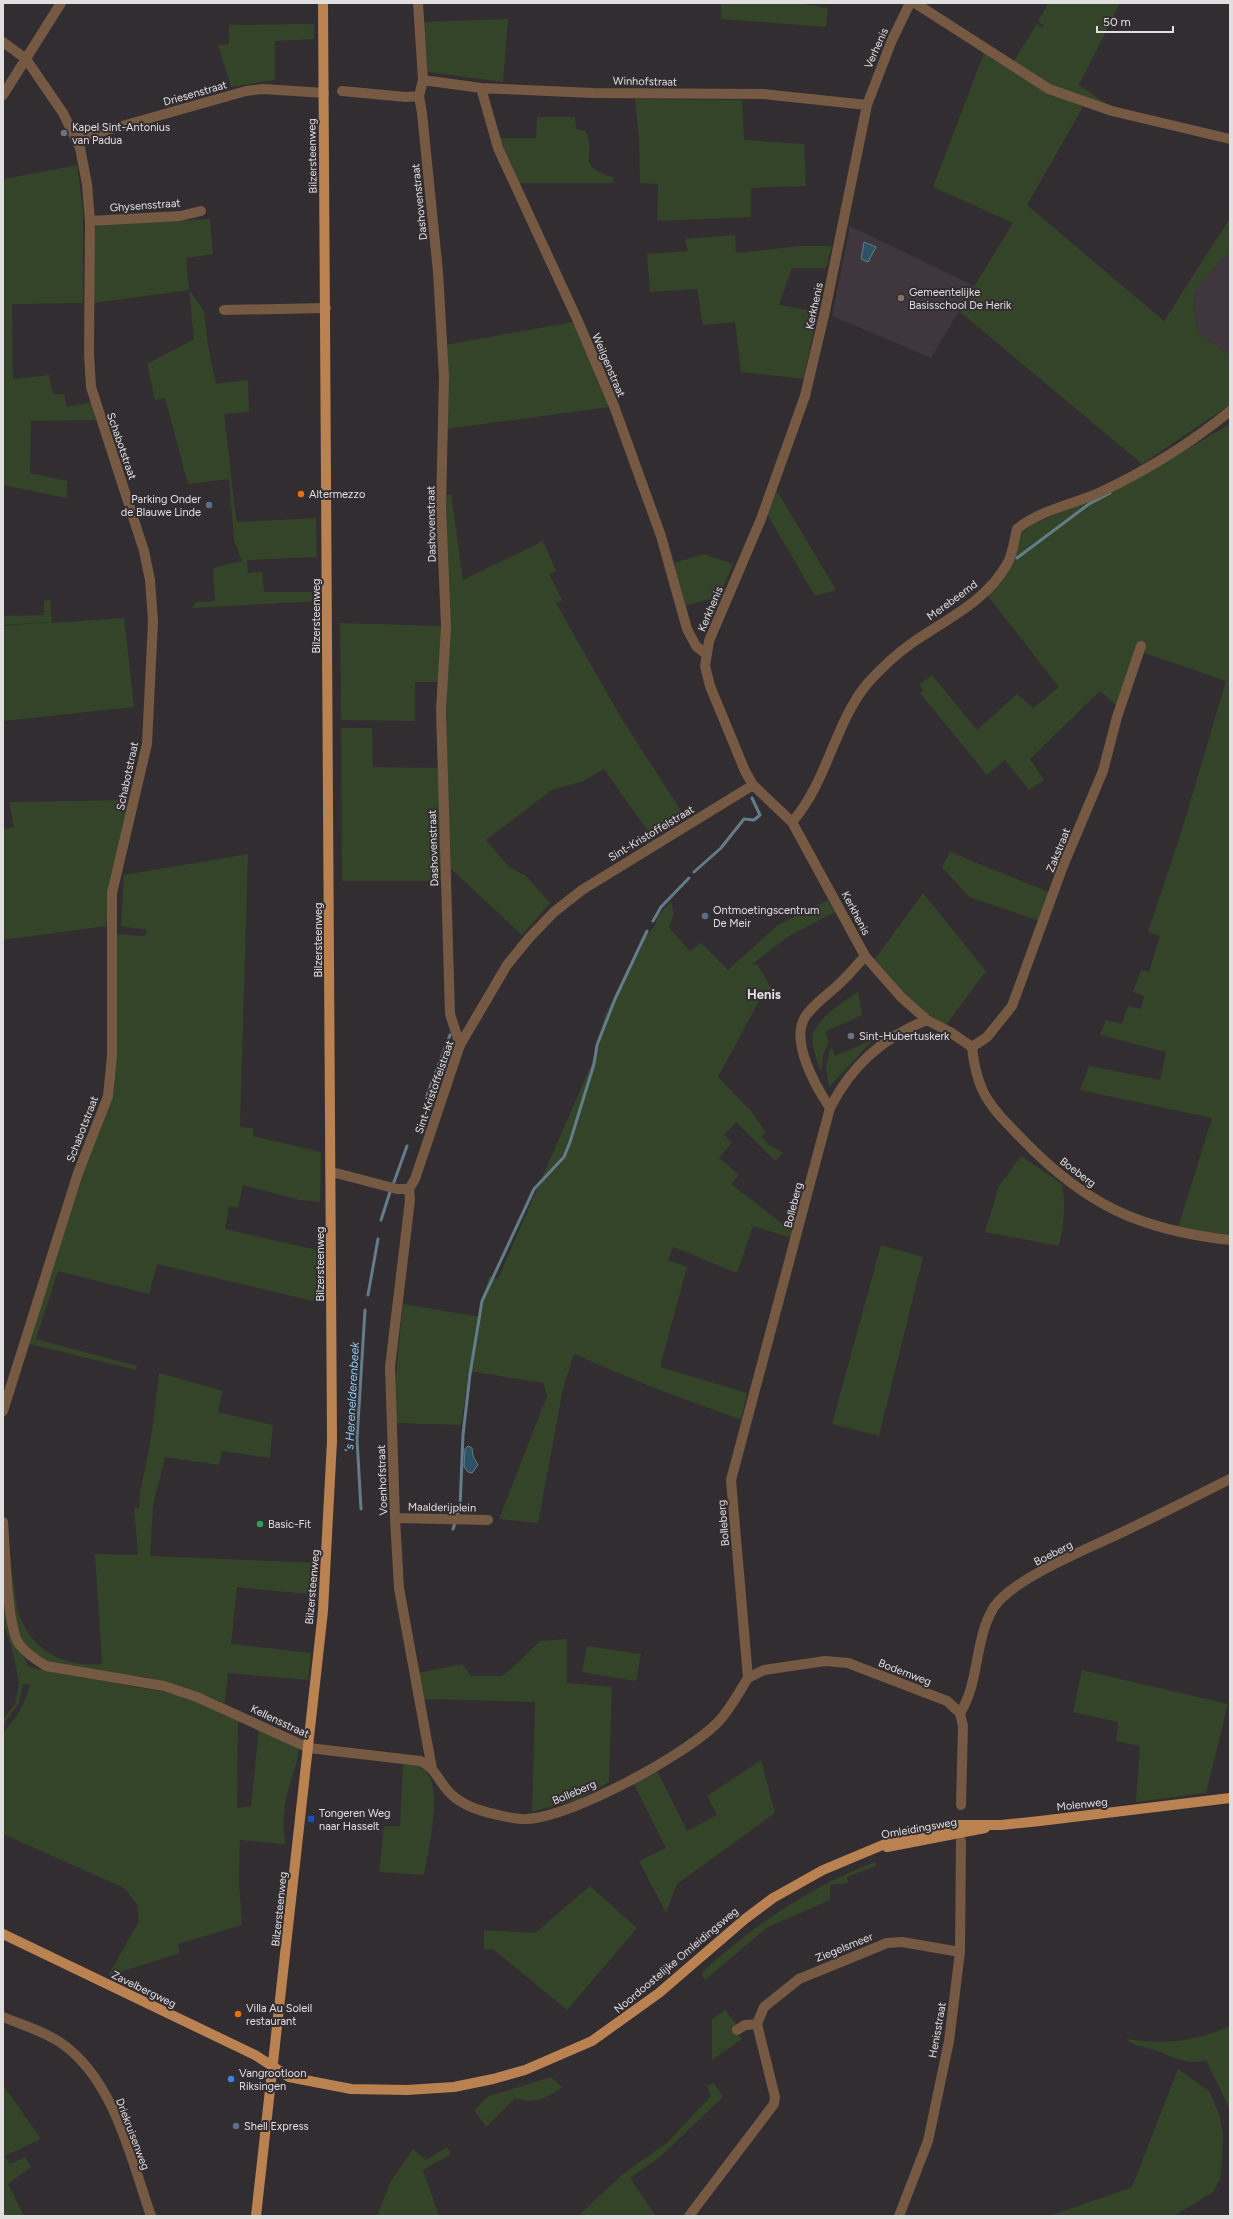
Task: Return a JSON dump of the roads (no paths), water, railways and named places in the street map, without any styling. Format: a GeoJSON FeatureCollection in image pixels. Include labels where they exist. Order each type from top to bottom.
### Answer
{"type":"FeatureCollection","features":[{"type":"Feature","properties":{"kind":"main road","name":"Bilzersteenweg"},"geometry":{"type":"LineString","coordinates":[[256,2216],[309,1748],[323,1610],[330,1507],[332,1441],[332,1172],[323,3]]}},
{"type":"Feature","properties":{"kind":"main road","name":"Molenweg"},"geometry":{"type":"LineString","coordinates":[[936,1827],[967,1824],[1001,1825],[1139,1810],[1230,1798]]}},
{"type":"Feature","properties":{"kind":"main road","name":"Omleidingsweg"},"geometry":{"type":"LineString","coordinates":[[878,1848],[1001,1825]]}},
{"type":"Feature","properties":{"kind":"main road","name":"Omleidingsweg"},"geometry":{"type":"LineString","coordinates":[[878,1848],[902,1837],[936,1827]]}},
{"type":"Feature","properties":{"kind":"main road","name":"Noordoostelijke Omleidingsweg"},"geometry":{"type":"LineString","coordinates":[[272,2068],[299,2080],[377,2091],[454,2087],[525,2070],[592,2041],[627,2018],[745,1919],[773,1898],[823,1870],[878,1848]]}},
{"type":"Feature","properties":{"kind":"main road","name":"Zavelbergweg"},"geometry":{"type":"LineString","coordinates":[[3,1934],[254,2055],[272,2068]]}},
{"type":"Feature","properties":{"kind":"street"},"geometry":{"type":"LineString","coordinates":[[3,95],[61,3]]}},
{"type":"Feature","properties":{"kind":"street","name":"Dashovenstraat"},"geometry":{"type":"LineString","coordinates":[[418,3],[423,80],[419,96],[438,272],[444,376],[441,507],[446,627],[441,710],[450,1014],[460,1045]]}},
{"type":"Feature","properties":{"kind":"street","name":"Verhenis"},"geometry":{"type":"LineString","coordinates":[[867,104],[892,40],[910,3]]}},
{"type":"Feature","properties":{"kind":"street"},"geometry":{"type":"LineString","coordinates":[[915,3],[1049,89],[1112,110],[1230,139]]}},
{"type":"Feature","properties":{"kind":"street"},"geometry":{"type":"LineString","coordinates":[[3,42],[26,58]]}},
{"type":"Feature","properties":{"kind":"street","name":"Schabotstraat"},"geometry":{"type":"LineString","coordinates":[[3,1411],[78,1173],[108,1096],[112,1056],[112,893],[147,744],[153,628],[150,580],[144,551],[91,387],[88,360],[90,221],[87,184],[76,139],[63,113],[26,58]]}},
{"type":"Feature","properties":{"kind":"street","name":"Winhofstraat"},"geometry":{"type":"LineString","coordinates":[[423,80],[481,88],[593,93],[763,94],[867,104]]}},
{"type":"Feature","properties":{"kind":"street","name":"Weilgenstraat"},"geometry":{"type":"LineString","coordinates":[[481,88],[498,148],[577,319],[614,406],[661,536],[687,629],[696,646],[706,654]]}},
{"type":"Feature","properties":{"kind":"street","name":"Driesenstraat"},"geometry":{"type":"LineString","coordinates":[[76,139],[246,91],[263,89],[324,93]]}},
{"type":"Feature","properties":{"kind":"street"},"geometry":{"type":"LineString","coordinates":[[342,91],[406,97],[419,96]]}},
{"type":"Feature","properties":{"kind":"street","name":"Kerkhenis"},"geometry":{"type":"LineString","coordinates":[[867,104],[825,311],[805,396],[761,519],[709,641],[705,666],[710,686],[745,772],[753,785],[792,822],[866,956],[901,997],[927,1020],[950,1032],[972,1047]]}},
{"type":"Feature","properties":{"kind":"street","name":"Ghysensstraat"},"geometry":{"type":"LineString","coordinates":[[90,221],[180,216],[201,211]]}},
{"type":"Feature","properties":{"kind":"street"},"geometry":{"type":"LineString","coordinates":[[224,310],[326,308]]}},
{"type":"Feature","properties":{"kind":"street","name":"Merebeemd"},"geometry":{"type":"LineString","coordinates":[[792,822],[804,808],[821,779],[854,704],[866,686],[895,656],[978,598],[998,578],[1009,559],[1017,529],[1034,518],[1099,492],[1132,476],[1192,440],[1230,411]]}},
{"type":"Feature","properties":{"kind":"street","name":"Zakstraat"},"geometry":{"type":"LineString","coordinates":[[972,1047],[986,1037],[1012,1006],[1063,866],[1103,771],[1117,717],[1141,646]]}},
{"type":"Feature","properties":{"kind":"street","name":"Sint-Kristoffelstraat"},"geometry":{"type":"LineString","coordinates":[[409,1189],[415,1179],[460,1045],[507,965],[529,938],[554,912],[615,869],[753,785]]}},
{"type":"Feature","properties":{"kind":"street"},"geometry":{"type":"LineString","coordinates":[[830,1108],[820,1092],[805,1058],[801,1043],[801,1027],[809,1011],[841,982],[866,956]]}},
{"type":"Feature","properties":{"kind":"street","name":"Bolleberg"},"geometry":{"type":"LineString","coordinates":[[526,1819],[554,1814],[580,1805],[677,1753],[708,1731],[720,1720],[748,1678],[731,1480],[830,1108],[841,1087],[872,1051],[910,1027],[927,1020]]}},
{"type":"Feature","properties":{"kind":"street","name":"Boeberg"},"geometry":{"type":"LineString","coordinates":[[972,1047],[976,1074],[986,1100],[1037,1154],[1069,1183],[1102,1204],[1138,1220],[1175,1232],[1230,1240]]}},
{"type":"Feature","properties":{"kind":"street"},"geometry":{"type":"LineString","coordinates":[[332,1172],[397,1190],[409,1189]]}},
{"type":"Feature","properties":{"kind":"street","name":"Voenhofstraat"},"geometry":{"type":"LineString","coordinates":[[409,1189],[410,1200],[390,1368],[395,1518],[399,1588],[408,1648],[431,1755],[432,1769]]}},
{"type":"Feature","properties":{"kind":"street","name":"Boeberg"},"geometry":{"type":"LineString","coordinates":[[960,1713],[968,1701],[986,1624],[1002,1596],[1026,1580],[1076,1554],[1230,1479]]}},
{"type":"Feature","properties":{"kind":"street","name":"Maalderijplein"},"geometry":{"type":"LineString","coordinates":[[395,1518],[488,1520]]}},
{"type":"Feature","properties":{"kind":"street","name":"Kellensstraat"},"geometry":{"type":"LineString","coordinates":[[3,1522],[12,1624],[19,1644],[35,1660],[46,1666],[164,1686],[184,1692],[252,1720],[289,1740],[309,1748],[420,1761],[432,1769],[452,1795],[461,1801],[493,1814],[526,1819]]}},
{"type":"Feature","properties":{"kind":"street","name":"Bodemweg"},"geometry":{"type":"LineString","coordinates":[[748,1678],[764,1670],[825,1661],[848,1664],[947,1701],[960,1713]]}},
{"type":"Feature","properties":{"kind":"street"},"geometry":{"type":"LineString","coordinates":[[960,1713],[963,1726],[961,1805]]}},
{"type":"Feature","properties":{"kind":"street","name":"Henisstraat"},"geometry":{"type":"LineString","coordinates":[[899,2216],[928,2141],[949,2041],[960,1952],[961,1841]]}},
{"type":"Feature","properties":{"kind":"street","name":"Ziegelsmeer"},"geometry":{"type":"LineString","coordinates":[[758,2024],[764,2007],[799,1979],[887,1943],[902,1942],[960,1952]]}},
{"type":"Feature","properties":{"kind":"street","name":"Driekruisenweg"},"geometry":{"type":"LineString","coordinates":[[3,2017],[60,2042],[74,2053],[95,2078],[110,2103],[151,2216]]}},
{"type":"Feature","properties":{"kind":"street"},"geometry":{"type":"LineString","coordinates":[[689,2216],[771,2111],[774,2104],[775,2097],[758,2024],[745,2025],[737,2030]]}},
{"type":"Feature","properties":{"kind":"water"},"geometry":{"type":"Polygon","coordinates":[[[864,242],[876,247],[868,262],[861,259],[864,242]]]}},
{"type":"Feature","properties":{"kind":"water"},"geometry":{"type":"Polygon","coordinates":[[[468,1446],[472,1448],[473,1456],[478,1465],[472,1473],[468,1472],[464,1467],[465,1449],[468,1446]]]}},
{"type":"Feature","properties":{"kind":"waterway","name":"'s Herenelderenbeek"},"geometry":{"type":"LineString","coordinates":[[1017,558],[1089,504],[1110,493]]}},
{"type":"Feature","properties":{"kind":"waterway"},"geometry":{"type":"LineString","coordinates":[[694,872],[721,848],[744,819],[754,820],[760,815],[752,798]]}},
{"type":"Feature","properties":{"kind":"waterway"},"geometry":{"type":"LineString","coordinates":[[653,921],[661,907],[689,878]]}},
{"type":"Feature","properties":{"kind":"waterway"},"geometry":{"type":"LineString","coordinates":[[457,1516],[460,1507],[463,1435],[470,1374],[482,1301],[534,1189],[564,1157],[594,1064],[597,1045],[615,999],[647,931]]}},
{"type":"Feature","properties":{"kind":"waterway","name":"'s Herenelderenbeek"},"geometry":{"type":"LineString","coordinates":[[426,1098],[450,1035]]}},
{"type":"Feature","properties":{"kind":"waterway","name":"'s Herenelderenbeek"},"geometry":{"type":"LineString","coordinates":[[394,1182],[407,1146]]}},
{"type":"Feature","properties":{"kind":"waterway","name":"'s Herenelderenbeek"},"geometry":{"type":"LineString","coordinates":[[381,1220],[390,1192]]}},
{"type":"Feature","properties":{"kind":"waterway","name":"'s Herenelderenbeek"},"geometry":{"type":"LineString","coordinates":[[368,1295],[378,1239]]}},
{"type":"Feature","properties":{"kind":"waterway","name":"'s Herenelderenbeek"},"geometry":{"type":"LineString","coordinates":[[361,1509],[357,1439],[365,1310]]}},
{"type":"Feature","properties":{"kind":"waterway"},"geometry":{"type":"LineString","coordinates":[[453,1529],[455,1523]]}},
{"type":"Feature","properties":{"kind":"place","name":"Kapel Sint-Antonius van Padua"},"geometry":{"type":"Point","coordinates":[64,133]}},
{"type":"Feature","properties":{"kind":"place","name":"Gemeentelijke Basisschool De Herik"},"geometry":{"type":"Point","coordinates":[901,298]}},
{"type":"Feature","properties":{"kind":"place","name":"Altermezzo"},"geometry":{"type":"Point","coordinates":[301,494]}},
{"type":"Feature","properties":{"kind":"place","name":"Parking Onder de Blauwe Linde"},"geometry":{"type":"Point","coordinates":[209,505]}},
{"type":"Feature","properties":{"kind":"place","name":"Ontmoetingscentrum De Meir"},"geometry":{"type":"Point","coordinates":[705,916]}},
{"type":"Feature","properties":{"kind":"place","name":"Sint-Hubertuskerk"},"geometry":{"type":"Point","coordinates":[851,1036]}},
{"type":"Feature","properties":{"kind":"place","name":"Basic-Fit"},"geometry":{"type":"Point","coordinates":[260,1524]}},
{"type":"Feature","properties":{"kind":"place","name":"Tongeren Weg naar Hasselt"},"geometry":{"type":"Point","coordinates":[311,1819]}},
{"type":"Feature","properties":{"kind":"place","name":"Villa Au Soleil restaurant"},"geometry":{"type":"Point","coordinates":[238,2014]}},
{"type":"Feature","properties":{"kind":"place","name":"Vangrootloon Riksingen"},"geometry":{"type":"Point","coordinates":[231,2079]}},
{"type":"Feature","properties":{"kind":"place","name":"Shell Express"},"geometry":{"type":"Point","coordinates":[236,2126]}},
{"type":"Feature","properties":{"kind":"district","name":"Henis"},"geometry":{"type":"Point","coordinates":[764,994]}}]}
